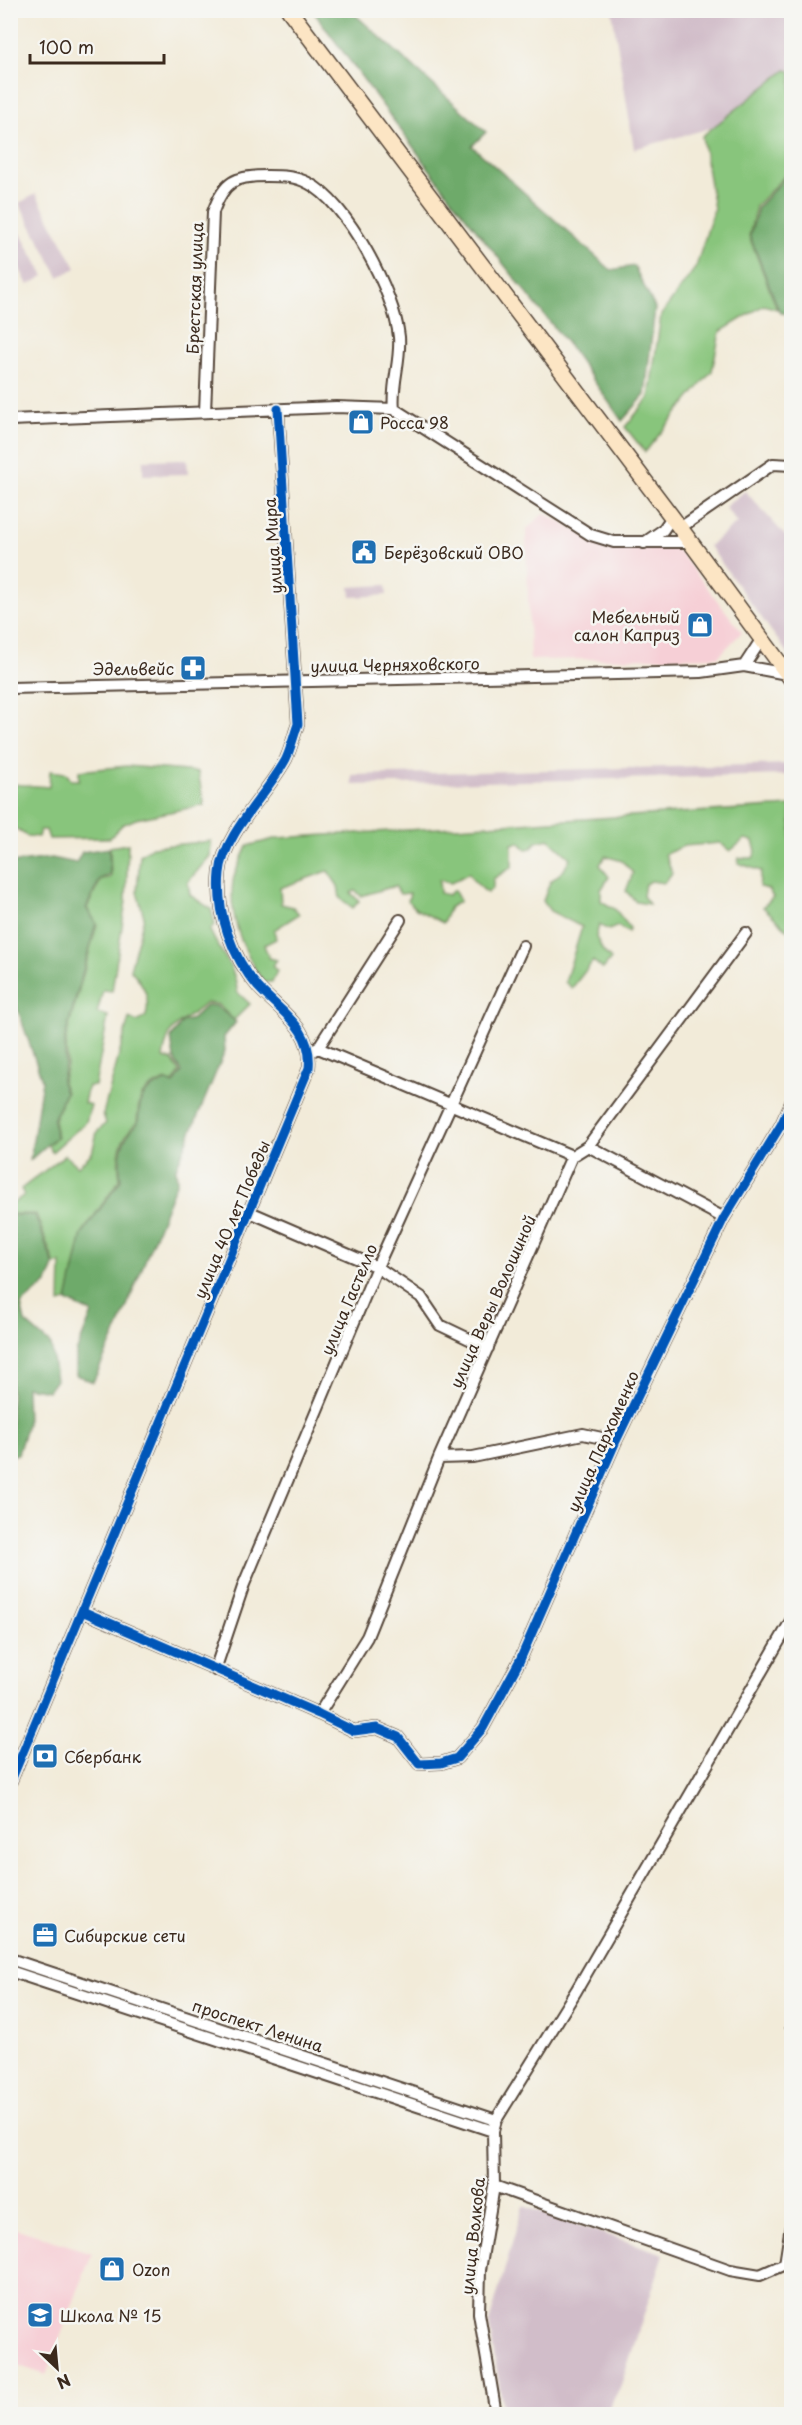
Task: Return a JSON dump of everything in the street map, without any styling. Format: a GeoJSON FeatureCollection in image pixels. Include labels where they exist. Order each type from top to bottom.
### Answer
{"type":"FeatureCollection","features":[{"type":"Feature","properties":{"kind":"main road"},"geometry":{"type":"LineString","coordinates":[[289,10],[676,522],[789,677]]}},
{"type":"Feature","properties":{"kind":"street","name":"Брестская улица"},"geometry":{"type":"LineString","coordinates":[[205,412],[213,212],[226,186],[237,179],[252,176],[287,176],[308,183],[329,201],[360,240],[391,301],[399,338],[392,394],[394,410]]}},
{"type":"Feature","properties":{"kind":"street"},"geometry":{"type":"LineString","coordinates":[[10,420],[336,406],[394,410],[591,536],[614,542],[690,542]]}},
{"type":"Feature","properties":{"kind":"street","name":"улица Мира"},"geometry":{"type":"LineString","coordinates":[[278,409],[296,681]]}},
{"type":"Feature","properties":{"kind":"street"},"geometry":{"type":"LineString","coordinates":[[644,543],[773,464],[792,465]]}},
{"type":"Feature","properties":{"kind":"street"},"geometry":{"type":"LineString","coordinates":[[744,666],[760,640]]}},
{"type":"Feature","properties":{"kind":"street","name":"улица Черняховского"},"geometry":{"type":"LineString","coordinates":[[10,688],[701,672],[744,666],[789,677]]}},
{"type":"Feature","properties":{"kind":"street"},"geometry":{"type":"LineString","coordinates":[[296,681],[298,724],[286,758],[228,847],[220,870],[219,900],[226,931],[238,956],[257,985],[298,1028],[314,1050],[572,1156],[588,1146],[746,933]]}},
{"type":"Feature","properties":{"kind":"street"},"geometry":{"type":"LineString","coordinates":[[314,1050],[400,920]]}},
{"type":"Feature","properties":{"kind":"street","name":"улица Гастелло"},"geometry":{"type":"LineString","coordinates":[[215,1670],[244,1584],[377,1267],[449,1104],[523,946]]}},
{"type":"Feature","properties":{"kind":"street","name":"улица 40 лет Победы"},"geometry":{"type":"LineString","coordinates":[[10,1783],[250,1212],[309,1068],[314,1050]]}},
{"type":"Feature","properties":{"kind":"street","name":"улица Пархоменко"},"geometry":{"type":"LineString","coordinates":[[319,1714],[354,1731],[377,1728],[398,1737],[419,1764],[441,1763],[457,1758],[483,1728],[520,1660],[616,1441],[724,1218],[781,1125],[792,1101]]}},
{"type":"Feature","properties":{"kind":"street"},"geometry":{"type":"LineString","coordinates":[[588,1146],[724,1218]]}},
{"type":"Feature","properties":{"kind":"street","name":"улица Веры Волошиной"},"geometry":{"type":"LineString","coordinates":[[319,1714],[367,1637],[439,1458],[572,1156]]}},
{"type":"Feature","properties":{"kind":"street"},"geometry":{"type":"LineString","coordinates":[[250,1212],[377,1267],[421,1297],[440,1325],[488,1348]]}},
{"type":"Feature","properties":{"kind":"street"},"geometry":{"type":"LineString","coordinates":[[439,1458],[473,1457],[583,1434],[616,1441]]}},
{"type":"Feature","properties":{"kind":"street"},"geometry":{"type":"LineString","coordinates":[[82,1611],[319,1714]]}},
{"type":"Feature","properties":{"kind":"street","name":"улица Волкова"},"geometry":{"type":"LineString","coordinates":[[496,2415],[479,2313],[480,2270],[494,2186],[493,2131],[496,2120],[576,1991],[792,1619]]}},
{"type":"Feature","properties":{"kind":"street","name":"проспект Ленина"},"geometry":{"type":"LineString","coordinates":[[10,1959],[496,2120]]}},
{"type":"Feature","properties":{"kind":"street","name":"проспект Ленина"},"geometry":{"type":"LineString","coordinates":[[10,1971],[493,2131]]}},
{"type":"Feature","properties":{"kind":"street"},"geometry":{"type":"LineString","coordinates":[[494,2186],[730,2270],[760,2275],[788,2264],[792,2219]]}},
{"type":"Feature","properties":{"kind":"shaded area"},"geometry":{"type":"Polygon","coordinates":[[[612,11],[791,11],[791,106],[634,149],[612,11]]]}},
{"type":"Feature","properties":{"kind":"shaded area"},"geometry":{"type":"Polygon","coordinates":[[[36,194],[76,268],[59,277],[19,203],[36,194]]]}},
{"type":"Feature","properties":{"kind":"shaded area"},"geometry":{"type":"Polygon","coordinates":[[[10,214],[44,276],[28,285],[11,252],[10,214]]]}},
{"type":"Feature","properties":{"kind":"shaded area"},"geometry":{"type":"Polygon","coordinates":[[[187,459],[188,474],[143,475],[143,460],[187,459]]]}},
{"type":"Feature","properties":{"kind":"shaded area"},"geometry":{"type":"Polygon","coordinates":[[[745,491],[791,542],[791,658],[709,546],[737,523],[725,507],[745,491]]]}},
{"type":"Feature","properties":{"kind":"shaded area"},"geometry":{"type":"Polygon","coordinates":[[[544,513],[589,538],[613,547],[648,548],[673,544],[742,632],[718,657],[530,660],[526,530],[544,513]]]}},
{"type":"Feature","properties":{"kind":"shaded area"},"geometry":{"type":"Polygon","coordinates":[[[386,585],[387,595],[351,597],[350,587],[386,585]]]}},
{"type":"Feature","properties":{"kind":"shaded area"},"geometry":{"type":"Polygon","coordinates":[[[792,764],[791,775],[352,785],[352,775],[792,764]]]}},
{"type":"Feature","properties":{"kind":"shaded area"},"geometry":{"type":"Polygon","coordinates":[[[523,2206],[664,2254],[620,2388],[605,2414],[504,2414],[489,2323],[523,2206]]]}},
{"type":"Feature","properties":{"kind":"shaded area","name":"Школа № 15"},"geometry":{"type":"Polygon","coordinates":[[[11,2227],[92,2253],[46,2375],[11,2363],[11,2227]]]}},
{"type":"Feature","properties":{"kind":"green space"},"geometry":{"type":"Polygon","coordinates":[[[313,11],[351,11],[486,132],[472,146],[611,270],[634,266],[655,308],[645,395],[622,421],[573,351],[450,197],[313,11]]]}},
{"type":"Feature","properties":{"kind":"green space"},"geometry":{"type":"Polygon","coordinates":[[[786,70],[791,71],[791,169],[756,206],[749,236],[777,309],[764,305],[720,332],[712,371],[645,452],[625,427],[649,398],[661,315],[696,267],[714,209],[702,136],[786,70]]]}},
{"type":"Feature","properties":{"kind":"green space"},"geometry":{"type":"Polygon","coordinates":[[[791,171],[791,314],[780,313],[750,236],[758,207],[791,171]]]}},
{"type":"Feature","properties":{"kind":"green space"},"geometry":{"type":"Polygon","coordinates":[[[127,766],[198,772],[204,805],[136,819],[122,825],[110,838],[49,839],[46,830],[40,830],[38,837],[27,836],[11,826],[11,784],[49,787],[50,771],[66,773],[71,780],[79,780],[79,771],[127,766]]]}},
{"type":"Feature","properties":{"kind":"green space"},"geometry":{"type":"Polygon","coordinates":[[[791,806],[791,933],[763,907],[773,897],[768,889],[759,887],[761,871],[738,863],[739,858],[753,858],[756,851],[753,841],[745,839],[730,851],[720,843],[684,846],[665,854],[672,873],[664,883],[651,881],[645,884],[643,896],[649,904],[636,902],[626,891],[633,873],[622,861],[605,856],[600,865],[609,877],[601,890],[601,901],[615,909],[630,928],[628,932],[618,926],[609,930],[599,925],[596,937],[603,951],[611,959],[603,969],[593,961],[572,988],[565,982],[582,927],[550,911],[543,901],[550,882],[564,870],[570,858],[549,839],[536,842],[532,848],[526,849],[519,842],[512,844],[512,867],[493,879],[493,888],[487,893],[469,873],[451,883],[439,880],[440,893],[448,895],[454,890],[460,901],[450,907],[443,923],[416,909],[408,901],[410,893],[400,894],[395,886],[361,896],[355,891],[351,893],[359,901],[353,908],[340,898],[338,886],[328,871],[280,888],[281,904],[293,907],[299,914],[274,930],[276,939],[264,945],[269,958],[277,960],[272,966],[277,971],[272,982],[263,982],[256,971],[235,921],[233,881],[247,846],[278,838],[791,806]]]}},
{"type":"Feature","properties":{"kind":"green space"},"geometry":{"type":"Polygon","coordinates":[[[211,841],[210,856],[188,882],[190,895],[211,909],[215,924],[210,930],[234,974],[237,992],[250,1004],[234,1020],[217,1004],[206,1003],[177,1024],[169,1036],[163,1058],[172,1060],[180,1072],[173,1083],[165,1080],[150,1087],[142,1095],[137,1122],[126,1135],[120,1148],[118,1163],[120,1179],[82,1233],[67,1301],[60,1303],[61,1263],[55,1265],[36,1214],[11,1214],[11,1205],[24,1195],[21,1189],[65,1155],[78,1166],[92,1153],[97,1132],[106,1123],[103,1114],[129,1018],[137,1022],[146,1016],[147,996],[130,969],[144,917],[137,892],[140,855],[152,847],[211,841]]]}},
{"type":"Feature","properties":{"kind":"green space"},"geometry":{"type":"Polygon","coordinates":[[[128,844],[126,901],[112,991],[103,990],[97,1013],[108,1016],[95,1086],[88,1086],[84,1103],[91,1105],[86,1122],[52,1152],[48,1145],[57,1137],[54,1120],[66,1092],[62,1082],[67,1066],[66,1037],[97,924],[87,908],[101,880],[111,877],[110,847],[128,844]]]}},
{"type":"Feature","properties":{"kind":"green space"},"geometry":{"type":"Polygon","coordinates":[[[109,848],[110,875],[100,879],[86,908],[96,923],[65,1037],[65,1066],[61,1082],[65,1092],[53,1120],[56,1137],[30,1160],[42,1080],[11,990],[11,863],[52,858],[76,863],[82,852],[109,848]]]}},
{"type":"Feature","properties":{"kind":"green space"},"geometry":{"type":"Polygon","coordinates":[[[207,1005],[216,1006],[236,1022],[224,1037],[225,1051],[176,1168],[177,1181],[119,1326],[93,1382],[76,1375],[76,1353],[92,1313],[67,1301],[82,1234],[121,1180],[120,1156],[127,1136],[138,1123],[143,1096],[151,1088],[166,1081],[174,1084],[182,1072],[174,1059],[171,1038],[182,1022],[192,1019],[207,1005]]]}},
{"type":"Feature","properties":{"kind":"green space"},"geometry":{"type":"Polygon","coordinates":[[[11,1215],[35,1215],[54,1266],[47,1283],[21,1305],[25,1322],[51,1345],[56,1380],[48,1391],[26,1387],[27,1424],[18,1454],[11,1456],[11,1215]]]}},
{"type":"Feature","properties":{"kind":"cycle path"},"geometry":{"type":"LineString","coordinates":[[10,1783],[309,1068],[309,1054],[301,1032],[258,987],[233,948],[223,919],[219,888],[223,859],[229,844],[286,759],[298,724],[278,409]]}},
{"type":"Feature","properties":{"kind":"cycle path"},"geometry":{"type":"LineString","coordinates":[[82,1611],[354,1731],[377,1728],[398,1737],[419,1764],[441,1763],[457,1758],[483,1728],[520,1660],[616,1441],[724,1218],[781,1125],[792,1101]]}},
{"type":"Feature","properties":{"kind":"place","name":"Росса 98"},"geometry":{"type":"Point","coordinates":[361,422]}},
{"type":"Feature","properties":{"kind":"place","name":"Берёзовский ОВО"},"geometry":{"type":"Point","coordinates":[364,552]}},
{"type":"Feature","properties":{"kind":"place","name":"Мебельный салон Каприз"},"geometry":{"type":"Point","coordinates":[700,625]}},
{"type":"Feature","properties":{"kind":"place","name":"Эдельвейс"},"geometry":{"type":"Point","coordinates":[193,668]}},
{"type":"Feature","properties":{"kind":"place","name":"Сбербанк"},"geometry":{"type":"Point","coordinates":[45,1756]}},
{"type":"Feature","properties":{"kind":"place","name":"Сибирские сети"},"geometry":{"type":"Point","coordinates":[45,1935]}},
{"type":"Feature","properties":{"kind":"place","name":"Ozon"},"geometry":{"type":"Point","coordinates":[112,2269]}},
{"type":"Feature","properties":{"kind":"place","name":"Школа № 15"},"geometry":{"type":"Point","coordinates":[40,2315]}}]}
